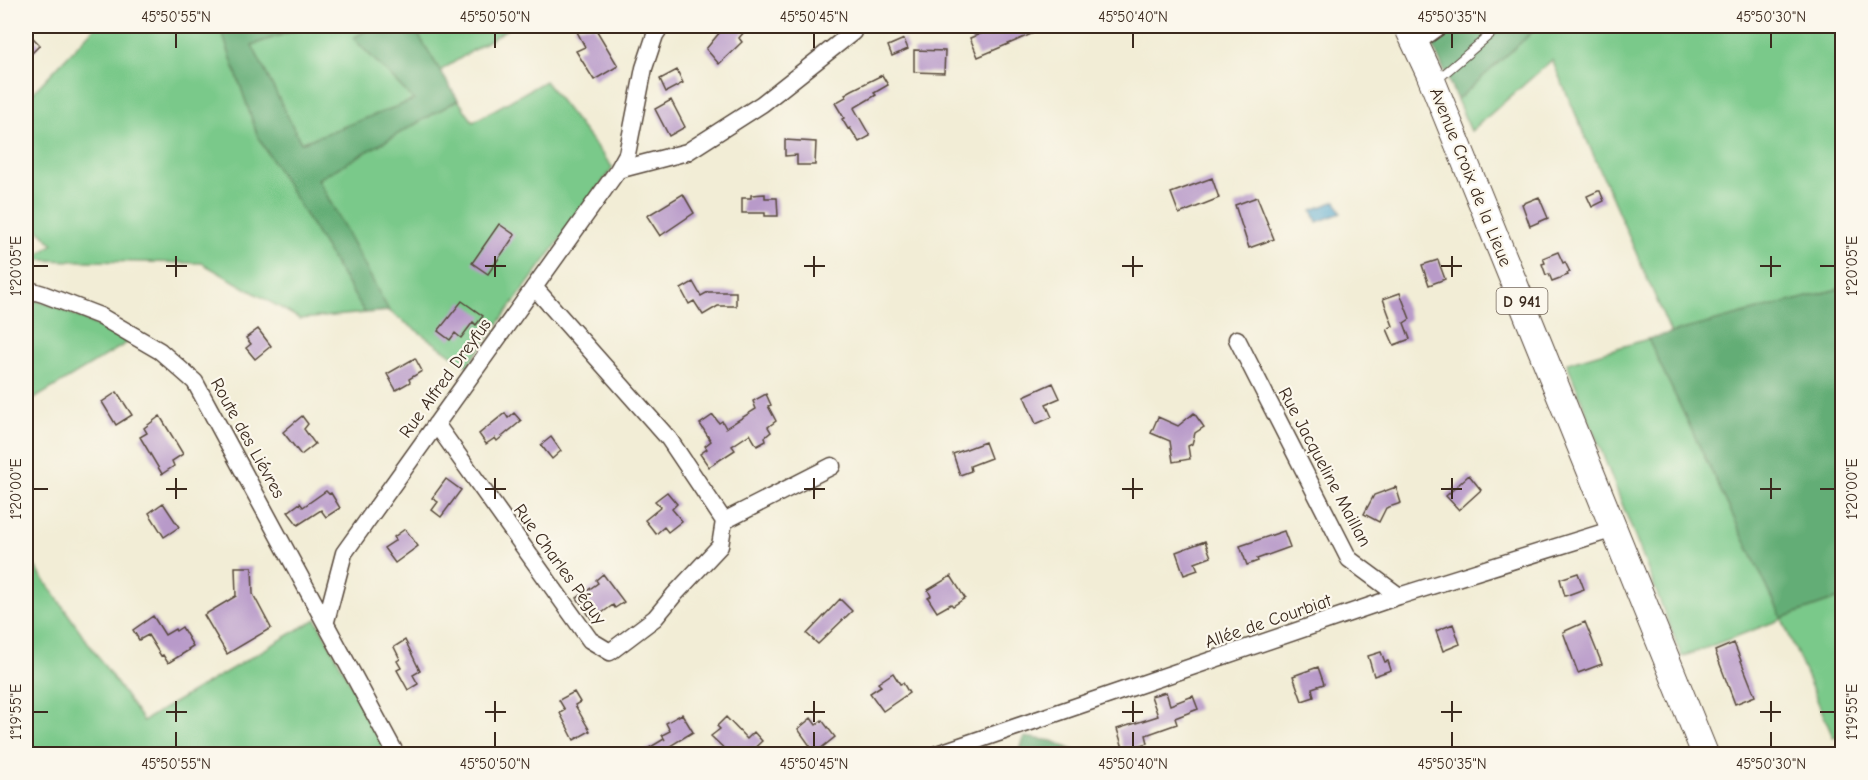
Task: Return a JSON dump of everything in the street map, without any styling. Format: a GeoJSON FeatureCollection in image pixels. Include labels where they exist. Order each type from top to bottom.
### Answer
{"type":"FeatureCollection","features":[{"type":"Feature","properties":{"kind":"main road","name":"Avenue Croix de la Lieue"},"geometry":{"type":"LineString","coordinates":[[1411,34],[1614,529]]}},
{"type":"Feature","properties":{"kind":"main road","name":"D 941"},"geometry":{"type":"LineString","coordinates":[[1614,529],[1705,754]]}},
{"type":"Feature","properties":{"kind":"street","name":"Rue Alfred Dreyfus"},"geometry":{"type":"LineString","coordinates":[[326,621],[344,553],[618,170],[627,154],[644,68],[655,35],[661,26]]}},
{"type":"Feature","properties":{"kind":"street"},"geometry":{"type":"LineString","coordinates":[[1411,34],[1440,26]]}},
{"type":"Feature","properties":{"kind":"street"},"geometry":{"type":"LineString","coordinates":[[618,170],[687,152],[762,104],[853,32]]}},
{"type":"Feature","properties":{"kind":"street"},"geometry":{"type":"LineString","coordinates":[[534,287],[669,439],[724,521],[832,466]]}},
{"type":"Feature","properties":{"kind":"street","name":"Route des Liévres"},"geometry":{"type":"LineString","coordinates":[[26,289],[100,316],[160,351],[195,382],[326,621]]}},
{"type":"Feature","properties":{"kind":"street","name":"Rue Jacqueline Maillan"},"geometry":{"type":"LineString","coordinates":[[1237,339],[1349,559],[1399,596]]}},
{"type":"Feature","properties":{"kind":"street","name":"Rue Charles Péguy"},"geometry":{"type":"LineString","coordinates":[[436,424],[590,640],[610,652],[655,618],[720,546],[724,521]]}},
{"type":"Feature","properties":{"kind":"street","name":"Allée de Courbiat"},"geometry":{"type":"LineString","coordinates":[[937,754],[1399,596],[1614,529]]}},
{"type":"Feature","properties":{"kind":"street"},"geometry":{"type":"LineString","coordinates":[[326,621],[396,754]]}},
{"type":"Feature","properties":{"kind":"lane"},"geometry":{"type":"LineString","coordinates":[[1433,83],[1500,26]]}},
{"type":"Feature","properties":{"kind":"green space"},"geometry":{"type":"Polygon","coordinates":[[[96,26],[220,26],[258,137],[365,313],[300,319],[202,263],[31,260],[53,244],[26,217],[26,100],[96,26]]]}},
{"type":"Feature","properties":{"kind":"green space"},"geometry":{"type":"Polygon","coordinates":[[[220,26],[307,26],[252,45],[301,143],[414,100],[353,38],[374,26],[413,26],[458,100],[318,179],[389,311],[365,313],[258,137],[220,26]]]}},
{"type":"Feature","properties":{"kind":"green space"},"geometry":{"type":"Polygon","coordinates":[[[307,26],[374,26],[354,38],[414,100],[301,143],[252,45],[307,26]]]}},
{"type":"Feature","properties":{"kind":"green space"},"geometry":{"type":"Polygon","coordinates":[[[413,26],[512,26],[440,71],[413,26]]]}},
{"type":"Feature","properties":{"kind":"green space"},"geometry":{"type":"Polygon","coordinates":[[[1431,26],[1539,26],[1457,100],[1426,29],[1431,26]]]}},
{"type":"Feature","properties":{"kind":"green space"},"geometry":{"type":"Polygon","coordinates":[[[1539,26],[1842,26],[1842,288],[1671,333],[1552,60],[1471,131],[1457,100],[1539,26]]]}},
{"type":"Feature","properties":{"kind":"green space"},"geometry":{"type":"Polygon","coordinates":[[[545,81],[613,168],[467,366],[389,311],[318,179],[458,100],[473,122],[545,81]]]}},
{"type":"Feature","properties":{"kind":"green space"},"geometry":{"type":"Polygon","coordinates":[[[1842,288],[1842,597],[1782,618],[1648,339],[1842,288]]]}},
{"type":"Feature","properties":{"kind":"green space"},"geometry":{"type":"Polygon","coordinates":[[[26,298],[55,306],[130,341],[26,404],[26,298]]]}},
{"type":"Feature","properties":{"kind":"green space"},"geometry":{"type":"Polygon","coordinates":[[[1648,339],[1782,618],[1842,597],[1842,735],[1833,737],[1782,619],[1682,657],[1567,363],[1648,339]]]}},
{"type":"Feature","properties":{"kind":"green space"},"geometry":{"type":"Polygon","coordinates":[[[26,554],[143,721],[316,619],[388,754],[26,754],[26,554]]]}},
{"type":"Feature","properties":{"kind":"green space"},"geometry":{"type":"Polygon","coordinates":[[[1024,737],[1053,741],[1081,754],[1019,754],[1024,737]]]}},
{"type":"Feature","properties":{"kind":"water"},"geometry":{"type":"Polygon","coordinates":[[[1336,201],[1341,213],[1317,222],[1312,210],[1336,201]]]}},
{"type":"Feature","properties":{"kind":"building"},"geometry":{"type":"Polygon","coordinates":[[[574,26],[594,26],[618,66],[594,80],[576,51],[585,47],[574,26]]]}},
{"type":"Feature","properties":{"kind":"building"},"geometry":{"type":"Polygon","coordinates":[[[714,26],[749,26],[739,38],[742,42],[719,64],[706,49],[720,32],[714,26]]]}},
{"type":"Feature","properties":{"kind":"building"},"geometry":{"type":"Polygon","coordinates":[[[1000,26],[1030,26],[1034,33],[978,57],[970,38],[1000,26]]]}},
{"type":"Feature","properties":{"kind":"building"},"geometry":{"type":"Polygon","coordinates":[[[26,31],[40,45],[26,59],[26,31]]]}},
{"type":"Feature","properties":{"kind":"building"},"geometry":{"type":"Polygon","coordinates":[[[904,39],[908,49],[892,56],[888,46],[904,39]]]}},
{"type":"Feature","properties":{"kind":"building"},"geometry":{"type":"Polygon","coordinates":[[[914,50],[945,51],[944,73],[914,72],[914,50]]]}},
{"type":"Feature","properties":{"kind":"building"},"geometry":{"type":"Polygon","coordinates":[[[677,70],[683,83],[666,92],[660,79],[677,70]]]}},
{"type":"Feature","properties":{"kind":"building"},"geometry":{"type":"Polygon","coordinates":[[[882,75],[888,85],[854,108],[870,136],[859,142],[850,128],[848,129],[835,103],[846,97],[845,94],[882,75]]]}},
{"type":"Feature","properties":{"kind":"building"},"geometry":{"type":"Polygon","coordinates":[[[671,100],[685,127],[669,136],[655,109],[671,100]]]}},
{"type":"Feature","properties":{"kind":"building"},"geometry":{"type":"Polygon","coordinates":[[[785,140],[816,142],[815,165],[797,165],[797,155],[785,156],[785,140]]]}},
{"type":"Feature","properties":{"kind":"building"},"geometry":{"type":"Polygon","coordinates":[[[1212,178],[1219,198],[1179,214],[1171,193],[1212,178]]]}},
{"type":"Feature","properties":{"kind":"building"},"geometry":{"type":"Polygon","coordinates":[[[1598,191],[1604,201],[1592,207],[1587,196],[1598,191]]]}},
{"type":"Feature","properties":{"kind":"building"},"geometry":{"type":"Polygon","coordinates":[[[683,194],[694,213],[660,236],[647,216],[683,194]]]}},
{"type":"Feature","properties":{"kind":"building"},"geometry":{"type":"Polygon","coordinates":[[[765,194],[765,198],[777,198],[778,216],[765,216],[765,213],[742,213],[742,198],[765,194]]]}},
{"type":"Feature","properties":{"kind":"building"},"geometry":{"type":"Polygon","coordinates":[[[1257,197],[1274,239],[1249,248],[1235,205],[1257,197]]]}},
{"type":"Feature","properties":{"kind":"building"},"geometry":{"type":"Polygon","coordinates":[[[1539,197],[1548,218],[1530,226],[1522,204],[1539,197]]]}},
{"type":"Feature","properties":{"kind":"building"},"geometry":{"type":"Polygon","coordinates":[[[499,224],[515,235],[488,274],[472,263],[499,224]]]}},
{"type":"Feature","properties":{"kind":"building"},"geometry":{"type":"Polygon","coordinates":[[[1558,252],[1570,272],[1552,281],[1549,274],[1546,275],[1542,264],[1545,263],[1543,258],[1558,252]]]}},
{"type":"Feature","properties":{"kind":"building"},"geometry":{"type":"Polygon","coordinates":[[[1438,260],[1445,279],[1429,285],[1422,265],[1438,260]]]}},
{"type":"Feature","properties":{"kind":"building"},"geometry":{"type":"Polygon","coordinates":[[[693,282],[701,296],[708,292],[736,292],[736,306],[718,306],[703,315],[694,301],[689,304],[681,289],[693,282]]]}},
{"type":"Feature","properties":{"kind":"building"},"geometry":{"type":"Polygon","coordinates":[[[1400,293],[1410,319],[1404,323],[1410,339],[1394,345],[1387,329],[1393,326],[1383,299],[1400,293]]]}},
{"type":"Feature","properties":{"kind":"building"},"geometry":{"type":"Polygon","coordinates":[[[462,301],[483,316],[476,325],[473,322],[461,338],[455,333],[450,340],[438,331],[462,301]]]}},
{"type":"Feature","properties":{"kind":"building"},"geometry":{"type":"Polygon","coordinates":[[[258,329],[271,346],[255,359],[246,348],[251,344],[246,338],[258,329]]]}},
{"type":"Feature","properties":{"kind":"building"},"geometry":{"type":"Polygon","coordinates":[[[415,358],[422,371],[409,379],[410,382],[396,390],[387,374],[415,358]]]}},
{"type":"Feature","properties":{"kind":"building"},"geometry":{"type":"Polygon","coordinates":[[[1053,383],[1060,398],[1046,404],[1052,417],[1036,424],[1024,396],[1053,383]]]}},
{"type":"Feature","properties":{"kind":"building"},"geometry":{"type":"Polygon","coordinates":[[[117,392],[132,415],[116,425],[102,402],[117,392]]]}},
{"type":"Feature","properties":{"kind":"building"},"geometry":{"type":"Polygon","coordinates":[[[766,394],[771,405],[768,406],[776,421],[768,427],[771,432],[765,437],[766,441],[757,446],[750,434],[732,446],[735,450],[709,467],[700,454],[707,449],[705,446],[711,441],[700,424],[713,415],[719,423],[722,421],[726,428],[756,409],[753,401],[766,394]]]}},
{"type":"Feature","properties":{"kind":"building"},"geometry":{"type":"Polygon","coordinates":[[[505,413],[508,418],[514,413],[521,421],[497,441],[495,438],[486,444],[479,434],[505,413]]]}},
{"type":"Feature","properties":{"kind":"building"},"geometry":{"type":"Polygon","coordinates":[[[1194,413],[1204,427],[1195,433],[1192,444],[1188,446],[1190,459],[1173,462],[1170,441],[1151,433],[1158,417],[1178,426],[1194,413]]]}},
{"type":"Feature","properties":{"kind":"building"},"geometry":{"type":"Polygon","coordinates":[[[160,416],[183,454],[172,461],[174,466],[162,474],[140,437],[147,433],[144,428],[160,416]]]}},
{"type":"Feature","properties":{"kind":"building"},"geometry":{"type":"Polygon","coordinates":[[[302,416],[308,424],[304,429],[315,444],[301,455],[283,432],[302,416]]]}},
{"type":"Feature","properties":{"kind":"building"},"geometry":{"type":"Polygon","coordinates":[[[551,437],[561,451],[552,459],[541,445],[551,437]]]}},
{"type":"Feature","properties":{"kind":"building"},"geometry":{"type":"Polygon","coordinates":[[[985,442],[991,458],[970,466],[971,471],[960,475],[953,454],[985,442]]]}},
{"type":"Feature","properties":{"kind":"building"},"geometry":{"type":"Polygon","coordinates":[[[1469,475],[1481,490],[1459,510],[1446,496],[1469,475]]]}},
{"type":"Feature","properties":{"kind":"building"},"geometry":{"type":"Polygon","coordinates":[[[446,479],[461,490],[441,517],[432,510],[438,502],[432,498],[446,479]]]}},
{"type":"Feature","properties":{"kind":"building"},"geometry":{"type":"Polygon","coordinates":[[[1396,487],[1401,503],[1386,508],[1379,522],[1364,514],[1374,495],[1396,487]]]}},
{"type":"Feature","properties":{"kind":"building"},"geometry":{"type":"Polygon","coordinates":[[[326,491],[331,493],[340,508],[326,517],[321,510],[298,525],[288,512],[300,503],[303,507],[326,491]]]}},
{"type":"Feature","properties":{"kind":"building"},"geometry":{"type":"Polygon","coordinates":[[[667,492],[677,504],[672,509],[682,521],[668,532],[664,527],[656,534],[645,520],[661,507],[655,501],[667,492]]]}},
{"type":"Feature","properties":{"kind":"building"},"geometry":{"type":"Polygon","coordinates":[[[163,503],[179,527],[164,537],[149,513],[163,503]]]}},
{"type":"Feature","properties":{"kind":"building"},"geometry":{"type":"Polygon","coordinates":[[[405,529],[418,546],[395,563],[384,548],[396,540],[394,537],[405,529]]]}},
{"type":"Feature","properties":{"kind":"building"},"geometry":{"type":"Polygon","coordinates":[[[1284,531],[1290,547],[1247,565],[1240,546],[1284,531]]]}},
{"type":"Feature","properties":{"kind":"building"},"geometry":{"type":"Polygon","coordinates":[[[1205,541],[1211,557],[1195,563],[1198,570],[1184,575],[1176,552],[1205,541]]]}},
{"type":"Feature","properties":{"kind":"building"},"geometry":{"type":"Polygon","coordinates":[[[235,567],[252,567],[253,594],[271,628],[227,654],[204,615],[236,596],[235,567]]]}},
{"type":"Feature","properties":{"kind":"building"},"geometry":{"type":"Polygon","coordinates":[[[1578,573],[1584,589],[1565,596],[1560,579],[1578,573]]]}},
{"type":"Feature","properties":{"kind":"building"},"geometry":{"type":"Polygon","coordinates":[[[603,574],[624,602],[615,608],[613,605],[592,620],[577,598],[598,583],[596,580],[603,574]]]}},
{"type":"Feature","properties":{"kind":"building"},"geometry":{"type":"Polygon","coordinates":[[[951,576],[965,598],[937,612],[928,598],[931,596],[928,590],[951,576]]]}},
{"type":"Feature","properties":{"kind":"building"},"geometry":{"type":"Polygon","coordinates":[[[840,599],[852,611],[818,644],[807,634],[840,599]]]}},
{"type":"Feature","properties":{"kind":"building"},"geometry":{"type":"Polygon","coordinates":[[[153,616],[165,635],[182,627],[193,646],[168,663],[148,635],[139,640],[133,630],[153,616]]]}},
{"type":"Feature","properties":{"kind":"building"},"geometry":{"type":"Polygon","coordinates":[[[1585,622],[1602,664],[1578,673],[1563,632],[1585,622]]]}},
{"type":"Feature","properties":{"kind":"building"},"geometry":{"type":"Polygon","coordinates":[[[1453,624],[1460,644],[1443,651],[1436,631],[1453,624]]]}},
{"type":"Feature","properties":{"kind":"building"},"geometry":{"type":"Polygon","coordinates":[[[405,640],[420,671],[413,675],[418,684],[408,690],[397,670],[401,668],[397,661],[400,659],[394,647],[405,640]]]}},
{"type":"Feature","properties":{"kind":"building"},"geometry":{"type":"Polygon","coordinates":[[[1734,643],[1755,696],[1735,704],[1715,651],[1734,643]]]}},
{"type":"Feature","properties":{"kind":"building"},"geometry":{"type":"Polygon","coordinates":[[[1381,652],[1391,670],[1374,676],[1368,656],[1381,652]]]}},
{"type":"Feature","properties":{"kind":"building"},"geometry":{"type":"Polygon","coordinates":[[[1318,667],[1324,684],[1312,688],[1314,697],[1302,701],[1293,676],[1318,667]]]}},
{"type":"Feature","properties":{"kind":"building"},"geometry":{"type":"Polygon","coordinates":[[[893,673],[909,693],[883,711],[870,693],[881,686],[878,683],[893,673]]]}},
{"type":"Feature","properties":{"kind":"building"},"geometry":{"type":"Polygon","coordinates":[[[574,692],[580,702],[575,705],[590,731],[574,740],[560,713],[565,710],[559,700],[574,692]]]}},
{"type":"Feature","properties":{"kind":"building"},"geometry":{"type":"Polygon","coordinates":[[[1166,692],[1170,705],[1193,696],[1198,709],[1175,718],[1177,724],[1146,735],[1148,743],[1123,748],[1117,729],[1158,716],[1151,696],[1166,692]]]}},
{"type":"Feature","properties":{"kind":"building"},"geometry":{"type":"Polygon","coordinates":[[[682,714],[693,732],[670,746],[679,754],[639,754],[665,740],[662,735],[670,731],[666,723],[682,714]]]}},
{"type":"Feature","properties":{"kind":"building"},"geometry":{"type":"Polygon","coordinates":[[[726,717],[747,739],[754,732],[762,741],[748,754],[730,754],[711,736],[720,729],[717,726],[726,717]]]}},
{"type":"Feature","properties":{"kind":"building"},"geometry":{"type":"Polygon","coordinates":[[[811,718],[816,725],[822,720],[835,737],[815,753],[798,729],[811,718]]]}}]}
